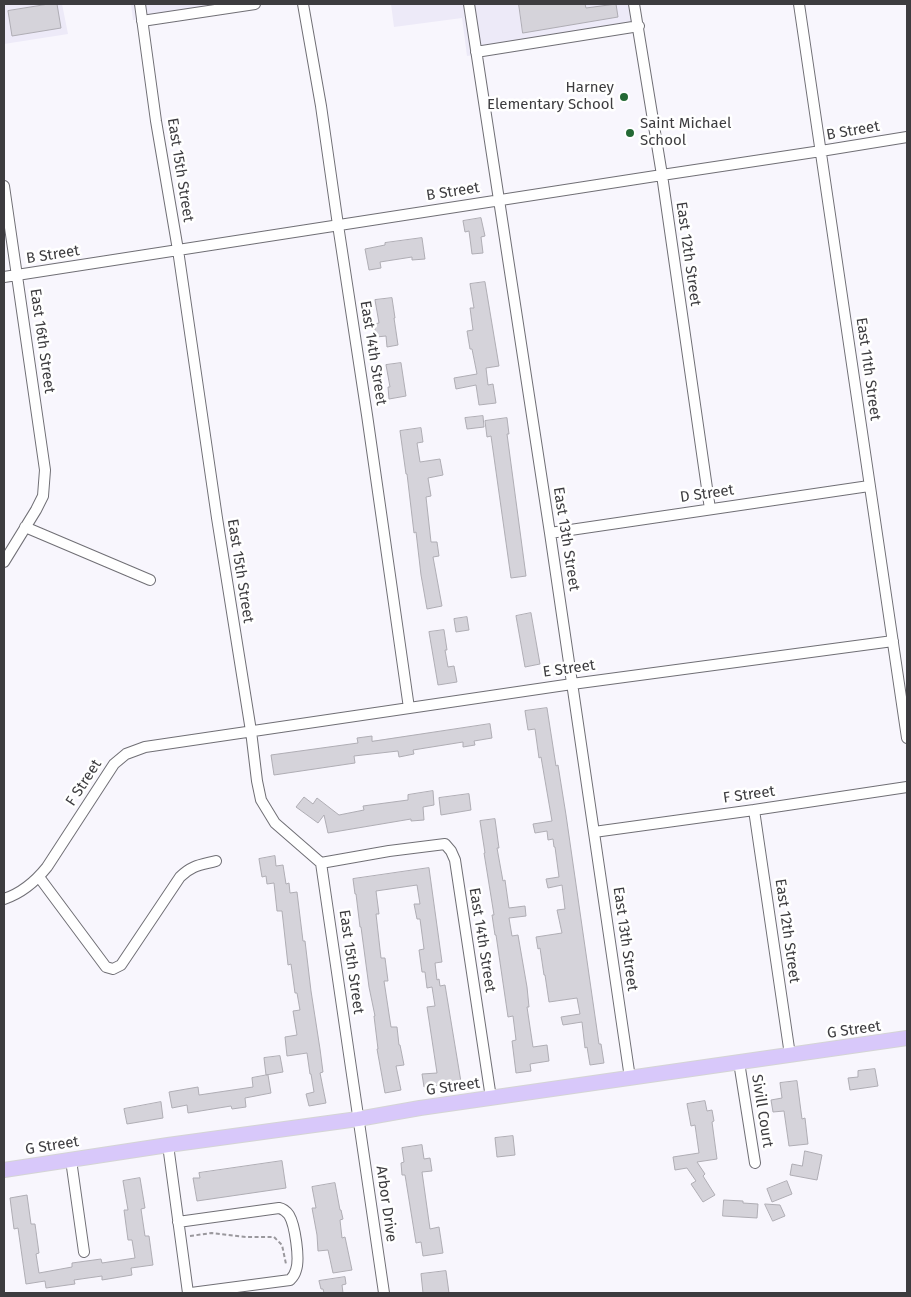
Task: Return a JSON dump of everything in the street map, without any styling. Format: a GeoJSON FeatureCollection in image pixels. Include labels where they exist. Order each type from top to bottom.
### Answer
{"type":"FeatureCollection","features":[{"type":"Feature","properties":{"kind":"main road","name":"G Street"},"geometry":{"type":"LineString","coordinates":[[4,1170],[168,1144],[907,1038]]}},
{"type":"Feature","properties":{"kind":"street","name":"East 15th Street"},"geometry":{"type":"LineString","coordinates":[[140,4],[156,121],[178,250],[216,518],[251,731],[257,781],[261,800],[275,823],[321,863],[358,1118]]}},
{"type":"Feature","properties":{"kind":"street"},"geometry":{"type":"LineString","coordinates":[[142,21],[215,7],[255,4]]}},
{"type":"Feature","properties":{"kind":"street","name":"East 14th Street"},"geometry":{"type":"LineString","coordinates":[[303,4],[367,415],[409,708]]}},
{"type":"Feature","properties":{"kind":"street","name":"East 13th Street"},"geometry":{"type":"LineString","coordinates":[[468,4],[550,533],[630,1078]]}},
{"type":"Feature","properties":{"kind":"street","name":"East 12th Street"},"geometry":{"type":"LineString","coordinates":[[634,4],[662,175],[710,509]]}},
{"type":"Feature","properties":{"kind":"street","name":"East 11th Street"},"geometry":{"type":"LineString","coordinates":[[799,4],[907,738]]}},
{"type":"Feature","properties":{"kind":"street"},"geometry":{"type":"LineString","coordinates":[[476,52],[638,26]]}},
{"type":"Feature","properties":{"kind":"street","name":"B Street"},"geometry":{"type":"LineString","coordinates":[[4,278],[907,137]]}},
{"type":"Feature","properties":{"kind":"street","name":"East 16th Street"},"geometry":{"type":"LineString","coordinates":[[4,186],[45,470],[43,496],[4,562]]}},
{"type":"Feature","properties":{"kind":"street","name":"D Street"},"geometry":{"type":"LineString","coordinates":[[550,533],[870,486]]}},
{"type":"Feature","properties":{"kind":"street"},"geometry":{"type":"LineString","coordinates":[[24,528],[150,580]]}},
{"type":"Feature","properties":{"kind":"street","name":"E Street"},"geometry":{"type":"LineString","coordinates":[[251,731],[572,684],[893,641]]}},
{"type":"Feature","properties":{"kind":"street","name":"F Street"},"geometry":{"type":"LineString","coordinates":[[4,899],[16,895],[39,877],[114,764],[126,754],[145,747],[251,731]]}},
{"type":"Feature","properties":{"kind":"street","name":"F Street"},"geometry":{"type":"LineString","coordinates":[[594,832],[907,787]]}},
{"type":"Feature","properties":{"kind":"street","name":"East 12th Street"},"geometry":{"type":"LineString","coordinates":[[754,810],[790,1056]]}},
{"type":"Feature","properties":{"kind":"street","name":"East 14th Street"},"geometry":{"type":"LineString","coordinates":[[321,863],[389,851],[445,844],[451,851],[455,860],[491,1098]]}},
{"type":"Feature","properties":{"kind":"street"},"geometry":{"type":"LineString","coordinates":[[39,877],[106,967],[113,969],[121,965],[180,877],[194,866],[216,861]]}},
{"type":"Feature","properties":{"kind":"street","name":"Sivill Court"},"geometry":{"type":"LineString","coordinates":[[739,1062],[755,1163]]}},
{"type":"Feature","properties":{"kind":"street","name":"Arbor Drive"},"geometry":{"type":"LineString","coordinates":[[358,1118],[384,1293]]}},
{"type":"Feature","properties":{"kind":"street"},"geometry":{"type":"LineString","coordinates":[[168,1144],[178,1222],[189,1293],[290,1280],[297,1268],[298,1256],[293,1225],[286,1210],[279,1208],[178,1222]]}},
{"type":"Feature","properties":{"kind":"street"},"geometry":{"type":"LineString","coordinates":[[71,1160],[84,1252]]}},
{"type":"Feature","properties":{"kind":"shaded area"},"geometry":{"type":"Polygon","coordinates":[[[4,4],[62,4],[68,34],[4,44],[4,4]]]}},
{"type":"Feature","properties":{"kind":"shaded area"},"geometry":{"type":"Polygon","coordinates":[[[131,4],[218,4],[220,14],[133,20],[131,4]]]}},
{"type":"Feature","properties":{"kind":"shaded area"},"geometry":{"type":"Polygon","coordinates":[[[391,4],[635,4],[639,32],[467,56],[462,18],[394,27],[391,4]]]}},
{"type":"Feature","properties":{"kind":"building"},"geometry":{"type":"Polygon","coordinates":[[[57,4],[61,28],[12,36],[8,11],[57,4]]]}},
{"type":"Feature","properties":{"kind":"building"},"geometry":{"type":"Polygon","coordinates":[[[519,4],[585,4],[586,8],[616,4],[618,17],[523,33],[519,4]]]}},
{"type":"Feature","properties":{"kind":"building"},"geometry":{"type":"Polygon","coordinates":[[[481,218],[485,236],[481,237],[483,253],[472,254],[469,231],[465,232],[463,221],[481,218]]]}},
{"type":"Feature","properties":{"kind":"building"},"geometry":{"type":"Polygon","coordinates":[[[422,238],[425,259],[412,260],[412,257],[380,262],[381,268],[369,270],[365,249],[385,245],[385,243],[422,238]]]}},
{"type":"Feature","properties":{"kind":"building"},"geometry":{"type":"Polygon","coordinates":[[[485,282],[499,366],[486,368],[488,385],[493,384],[496,403],[479,405],[476,385],[456,389],[454,378],[477,374],[467,331],[473,330],[470,308],[474,308],[470,284],[485,282]]]}},
{"type":"Feature","properties":{"kind":"building"},"geometry":{"type":"Polygon","coordinates":[[[392,298],[398,345],[387,347],[386,336],[376,337],[374,324],[379,323],[375,300],[392,298]]]}},
{"type":"Feature","properties":{"kind":"building"},"geometry":{"type":"Polygon","coordinates":[[[401,363],[406,396],[389,399],[388,387],[390,387],[386,365],[401,363]]]}},
{"type":"Feature","properties":{"kind":"building"},"geometry":{"type":"Polygon","coordinates":[[[483,416],[484,427],[467,429],[465,418],[483,416]]]}},
{"type":"Feature","properties":{"kind":"building"},"geometry":{"type":"Polygon","coordinates":[[[507,418],[509,434],[507,434],[526,576],[511,578],[491,436],[487,437],[485,421],[507,418]]]}},
{"type":"Feature","properties":{"kind":"building"},"geometry":{"type":"Polygon","coordinates":[[[421,428],[423,442],[417,443],[420,462],[440,459],[443,475],[428,478],[431,496],[426,497],[431,542],[437,542],[439,556],[433,557],[442,606],[427,609],[400,431],[421,428]]]}},
{"type":"Feature","properties":{"kind":"building"},"geometry":{"type":"Polygon","coordinates":[[[531,613],[540,664],[525,667],[516,616],[531,613]]]}},
{"type":"Feature","properties":{"kind":"building"},"geometry":{"type":"Polygon","coordinates":[[[467,617],[469,630],[456,632],[454,619],[467,617]]]}},
{"type":"Feature","properties":{"kind":"building"},"geometry":{"type":"Polygon","coordinates":[[[444,630],[448,667],[454,666],[457,682],[438,685],[429,632],[444,630]]]}},
{"type":"Feature","properties":{"kind":"building"},"geometry":{"type":"Polygon","coordinates":[[[547,708],[566,815],[599,1044],[601,1044],[604,1063],[590,1065],[587,1047],[585,1048],[582,1022],[563,1025],[561,1017],[580,1014],[577,998],[549,1002],[540,948],[538,949],[536,937],[562,933],[557,910],[565,909],[562,885],[548,888],[546,879],[559,877],[553,839],[548,840],[547,831],[535,833],[533,824],[552,821],[535,729],[528,730],[525,711],[547,708]]]}},
{"type":"Feature","properties":{"kind":"building"},"geometry":{"type":"Polygon","coordinates":[[[490,724],[492,738],[474,741],[475,745],[463,747],[463,742],[413,750],[414,754],[399,757],[398,751],[354,756],[355,763],[274,775],[271,755],[358,743],[357,738],[372,736],[372,741],[490,724]]]}},
{"type":"Feature","properties":{"kind":"building"},"geometry":{"type":"Polygon","coordinates":[[[433,791],[434,805],[423,807],[424,820],[411,821],[411,819],[328,833],[324,815],[318,823],[296,807],[304,797],[313,804],[317,798],[339,815],[364,810],[363,806],[408,800],[408,795],[433,791]]]}},
{"type":"Feature","properties":{"kind":"building"},"geometry":{"type":"Polygon","coordinates":[[[469,794],[471,810],[441,815],[439,798],[469,794]]]}},
{"type":"Feature","properties":{"kind":"building"},"geometry":{"type":"Polygon","coordinates":[[[495,819],[499,848],[497,848],[503,881],[505,880],[509,908],[525,906],[526,916],[509,918],[512,936],[518,935],[527,987],[529,1007],[527,1007],[533,1047],[547,1045],[549,1061],[530,1064],[531,1071],[516,1073],[512,1041],[516,1040],[513,1016],[508,1017],[480,821],[495,819]]]}},
{"type":"Feature","properties":{"kind":"building"},"geometry":{"type":"Polygon","coordinates":[[[275,856],[276,866],[283,865],[286,884],[289,883],[290,893],[297,892],[320,1049],[323,1072],[320,1073],[326,1103],[309,1106],[306,1094],[314,1092],[307,1053],[287,1056],[285,1037],[297,1035],[293,1011],[300,1010],[297,993],[295,993],[291,964],[288,965],[282,911],[277,911],[274,883],[267,884],[266,876],[262,877],[259,859],[275,856]]]}},
{"type":"Feature","properties":{"kind":"building"},"geometry":{"type":"Polygon","coordinates":[[[429,868],[442,962],[435,963],[437,980],[439,979],[440,986],[445,985],[461,1082],[424,1087],[422,1074],[437,1073],[427,1007],[435,1006],[432,987],[427,988],[425,972],[422,972],[419,950],[424,949],[420,919],[417,919],[414,904],[420,904],[417,885],[376,891],[379,914],[376,914],[381,958],[385,958],[388,981],[384,981],[391,1027],[397,1027],[404,1065],[396,1066],[401,1090],[385,1093],[353,879],[429,868]]]}},
{"type":"Feature","properties":{"kind":"building"},"geometry":{"type":"Polygon","coordinates":[[[280,1056],[283,1072],[266,1075],[264,1058],[280,1056]]]}},
{"type":"Feature","properties":{"kind":"building"},"geometry":{"type":"Polygon","coordinates":[[[875,1069],[878,1086],[850,1090],[848,1078],[858,1077],[858,1071],[875,1069]]]}},
{"type":"Feature","properties":{"kind":"building"},"geometry":{"type":"Polygon","coordinates":[[[268,1075],[271,1093],[245,1098],[246,1107],[232,1109],[231,1106],[188,1113],[187,1105],[172,1108],[169,1092],[198,1087],[199,1095],[253,1087],[252,1078],[268,1075]]]}},
{"type":"Feature","properties":{"kind":"building"},"geometry":{"type":"Polygon","coordinates":[[[797,1081],[802,1119],[805,1118],[808,1144],[789,1146],[784,1111],[773,1112],[771,1100],[782,1098],[780,1083],[797,1081]]]}},
{"type":"Feature","properties":{"kind":"building"},"geometry":{"type":"Polygon","coordinates":[[[705,1101],[707,1111],[712,1110],[717,1159],[697,1162],[715,1195],[703,1202],[691,1184],[696,1181],[687,1168],[675,1170],[673,1157],[699,1153],[695,1125],[691,1126],[687,1104],[705,1101]]]}},
{"type":"Feature","properties":{"kind":"building"},"geometry":{"type":"Polygon","coordinates":[[[161,1102],[163,1118],[127,1124],[124,1109],[161,1102]]]}},
{"type":"Feature","properties":{"kind":"building"},"geometry":{"type":"Polygon","coordinates":[[[513,1136],[515,1155],[497,1157],[495,1138],[513,1136]]]}},
{"type":"Feature","properties":{"kind":"building"},"geometry":{"type":"Polygon","coordinates":[[[422,1145],[424,1159],[430,1158],[432,1171],[422,1172],[430,1229],[439,1227],[443,1253],[423,1256],[421,1242],[416,1243],[405,1175],[402,1175],[401,1163],[404,1162],[402,1148],[422,1145]]]}},
{"type":"Feature","properties":{"kind":"building"},"geometry":{"type":"Polygon","coordinates":[[[805,1151],[822,1155],[817,1180],[790,1175],[792,1164],[802,1166],[805,1151]]]}},
{"type":"Feature","properties":{"kind":"building"},"geometry":{"type":"Polygon","coordinates":[[[282,1161],[286,1188],[197,1201],[193,1178],[200,1178],[199,1173],[282,1161]]]}},
{"type":"Feature","properties":{"kind":"building"},"geometry":{"type":"Polygon","coordinates":[[[140,1178],[145,1208],[141,1209],[145,1236],[149,1236],[153,1265],[131,1268],[132,1275],[102,1280],[102,1276],[74,1280],[75,1284],[46,1288],[45,1281],[26,1284],[18,1228],[14,1229],[10,1198],[27,1195],[31,1224],[35,1224],[39,1253],[36,1254],[39,1273],[72,1267],[72,1263],[101,1259],[102,1263],[135,1258],[132,1240],[128,1240],[124,1210],[128,1210],[123,1181],[140,1178]]]}},
{"type":"Feature","properties":{"kind":"building"},"geometry":{"type":"Polygon","coordinates":[[[787,1181],[792,1194],[772,1202],[767,1189],[787,1181]]]}},
{"type":"Feature","properties":{"kind":"building"},"geometry":{"type":"Polygon","coordinates":[[[335,1183],[343,1219],[340,1220],[342,1238],[345,1237],[352,1270],[333,1273],[328,1250],[318,1251],[312,1208],[316,1208],[312,1187],[335,1183]]]}},
{"type":"Feature","properties":{"kind":"building"},"geometry":{"type":"Polygon","coordinates":[[[724,1200],[758,1204],[757,1218],[723,1216],[724,1200]]]}},
{"type":"Feature","properties":{"kind":"building"},"geometry":{"type":"Polygon","coordinates":[[[765,1204],[780,1205],[785,1216],[773,1221],[765,1204]]]}},
{"type":"Feature","properties":{"kind":"building"},"geometry":{"type":"Polygon","coordinates":[[[446,1271],[449,1293],[423,1293],[421,1274],[446,1271]]]}},
{"type":"Feature","properties":{"kind":"building"},"geometry":{"type":"Polygon","coordinates":[[[345,1277],[346,1284],[342,1285],[343,1293],[324,1293],[323,1289],[321,1289],[319,1281],[345,1277]]]}},
{"type":"Feature","properties":{"kind":"place","name":"Harney Elementary School"},"geometry":{"type":"Point","coordinates":[624,97]}},
{"type":"Feature","properties":{"kind":"place","name":"Saint Michael School"},"geometry":{"type":"Point","coordinates":[630,133]}}]}
